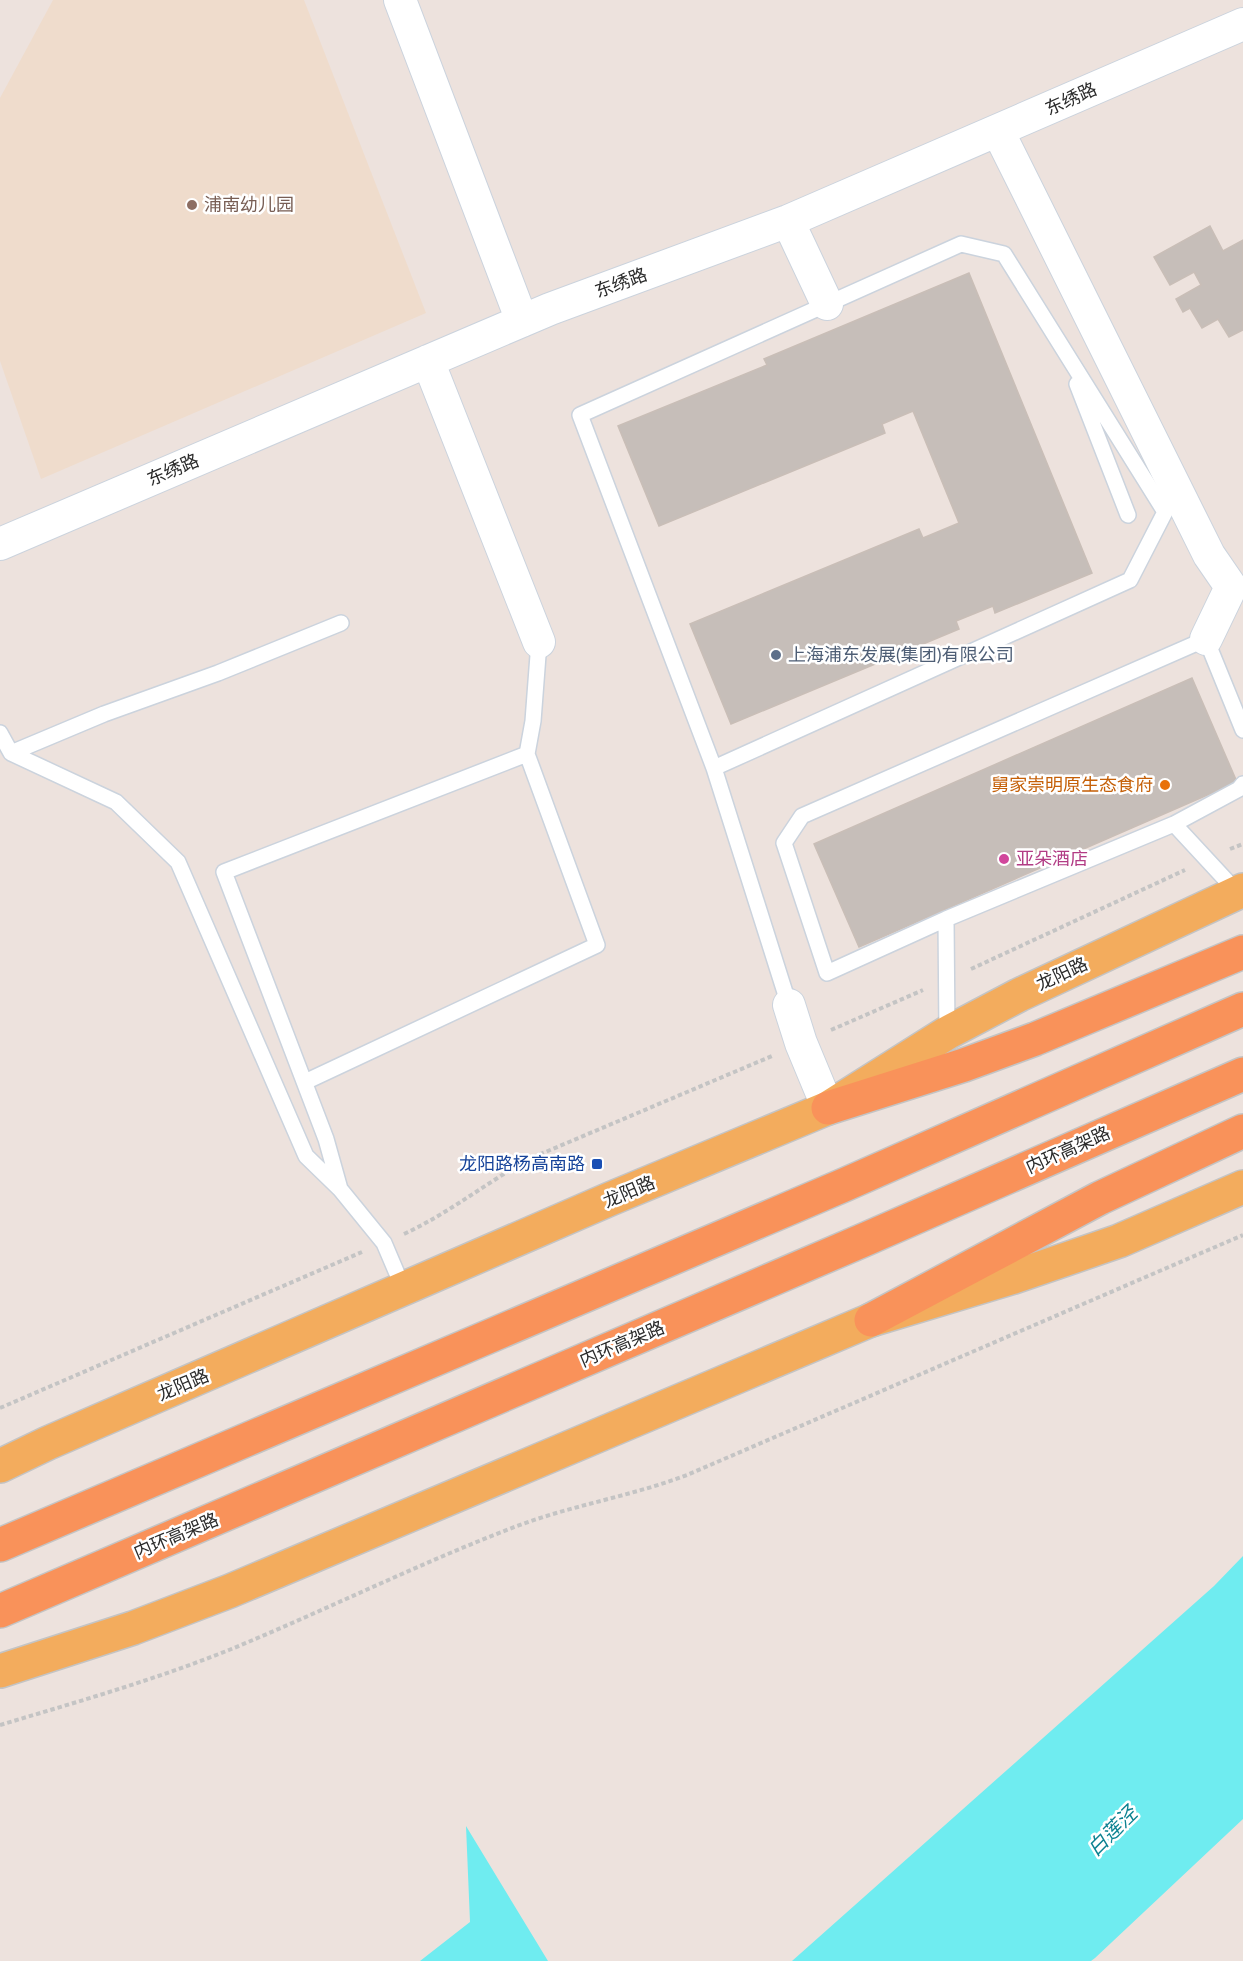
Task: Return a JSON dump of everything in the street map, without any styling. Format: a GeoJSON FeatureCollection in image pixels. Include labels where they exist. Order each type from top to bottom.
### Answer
{"type":"FeatureCollection","features":[{"type":"Feature","properties":{"kind":"highway"},"geometry":{"type":"LineString","coordinates":[[828,1108],[964,1065],[1035,1039],[1243,952]]}},
{"type":"Feature","properties":{"kind":"highway"},"geometry":{"type":"LineString","coordinates":[[0,1545],[844,1185],[1243,1009]]}},
{"type":"Feature","properties":{"kind":"highway","name":"内环高架路"},"geometry":{"type":"LineString","coordinates":[[0,1611],[866,1239],[1243,1074]]}},
{"type":"Feature","properties":{"kind":"highway"},"geometry":{"type":"LineString","coordinates":[[871,1320],[1100,1198],[1243,1131]]}},
{"type":"Feature","properties":{"kind":"main road","name":"龙阳路"},"geometry":{"type":"LineString","coordinates":[[0,1466],[48,1443],[610,1199],[828,1108],[947,1033],[1019,995],[1240,891]]}},
{"type":"Feature","properties":{"kind":"main road"},"geometry":{"type":"LineString","coordinates":[[0,1671],[133,1628],[230,1591],[871,1320],[1014,1277],[1119,1241],[1243,1187]]}},
{"type":"Feature","properties":{"kind":"street"},"geometry":{"type":"LineString","coordinates":[[400,0],[522,321]]}},
{"type":"Feature","properties":{"kind":"street","name":"东绣路"},"geometry":{"type":"LineString","coordinates":[[0,544],[522,321],[788,221],[1243,24]]}},
{"type":"Feature","properties":{"kind":"street"},"geometry":{"type":"LineString","coordinates":[[998,131],[1209,555],[1231,587],[1206,639]]}},
{"type":"Feature","properties":{"kind":"street"},"geometry":{"type":"LineString","coordinates":[[788,221],[827,304]]}},
{"type":"Feature","properties":{"kind":"street"},"geometry":{"type":"LineString","coordinates":[[428,361],[538,642]]}},
{"type":"Feature","properties":{"kind":"street"},"geometry":{"type":"LineString","coordinates":[[789,1005],[801,1043],[828,1108]]}},
{"type":"Feature","properties":{"kind":"lane"},"geometry":{"type":"LineString","coordinates":[[714,768],[1130,580],[1165,512],[1004,254],[961,244],[580,415],[714,768],[789,1005]]}},
{"type":"Feature","properties":{"kind":"lane"},"geometry":{"type":"LineString","coordinates":[[1064,350],[1128,515]]}},
{"type":"Feature","properties":{"kind":"lane"},"geometry":{"type":"LineString","coordinates":[[11,753],[104,714],[218,673],[341,622]]}},
{"type":"Feature","properties":{"kind":"lane"},"geometry":{"type":"LineString","coordinates":[[1243,730],[1206,639],[802,816],[784,843],[827,973],[946,919],[1174,824],[1239,789],[1243,784]]}},
{"type":"Feature","properties":{"kind":"lane"},"geometry":{"type":"LineString","coordinates":[[305,1082],[597,945],[527,754],[533,721],[538,642]]}},
{"type":"Feature","properties":{"kind":"lane"},"geometry":{"type":"LineString","coordinates":[[0,733],[11,753],[116,802],[178,862],[306,1156],[340,1189],[384,1243],[404,1290]]}},
{"type":"Feature","properties":{"kind":"lane"},"geometry":{"type":"LineString","coordinates":[[340,1189],[327,1138],[224,872],[527,754]]}},
{"type":"Feature","properties":{"kind":"lane"},"geometry":{"type":"LineString","coordinates":[[1174,824],[1206,860],[1240,891]]}},
{"type":"Feature","properties":{"kind":"lane"},"geometry":{"type":"LineString","coordinates":[[946,919],[947,1033]]}},
{"type":"Feature","properties":{"kind":"path"},"geometry":{"type":"LineString","coordinates":[[0,1408],[384,1243],[430,1222],[529,1159],[947,979],[1243,844]]}},
{"type":"Feature","properties":{"kind":"path"},"geometry":{"type":"LineString","coordinates":[[0,1725],[134,1684],[208,1658],[526,1523],[570,1508],[659,1486],[687,1475],[1243,1235]]}},
{"type":"Feature","properties":{"kind":"shaded area","name":"浦南幼儿园"},"geometry":{"type":"Polygon","coordinates":[[[53,0],[304,0],[426,313],[41,479],[0,361],[0,98],[53,0]]]}},
{"type":"Feature","properties":{"kind":"water","name":"白莲泾"},"geometry":{"type":"Polygon","coordinates":[[[1243,1556],[1243,1819],[1095,1958],[1091,1961],[792,1961],[1214,1586],[1243,1556]]]}},
{"type":"Feature","properties":{"kind":"water"},"geometry":{"type":"Polygon","coordinates":[[[466,1826],[548,1961],[420,1961],[470,1922],[466,1826]]]}},
{"type":"Feature","properties":{"kind":"building"},"geometry":{"type":"Polygon","coordinates":[[[1210,226],[1223,251],[1243,240],[1243,330],[1229,337],[1218,319],[1202,328],[1190,308],[1183,312],[1176,299],[1201,285],[1194,272],[1170,285],[1154,257],[1210,226]]]}},
{"type":"Feature","properties":{"kind":"building"},"geometry":{"type":"Polygon","coordinates":[[[969,273],[1092,573],[995,613],[993,606],[956,621],[959,629],[731,724],[690,624],[919,529],[923,538],[959,523],[913,411],[882,424],[885,433],[659,526],[618,426],[767,365],[764,359],[969,273]]]}},
{"type":"Feature","properties":{"kind":"building"},"geometry":{"type":"Polygon","coordinates":[[[1192,678],[1237,782],[859,947],[814,844],[1192,678]]]}},
{"type":"Feature","properties":{"kind":"place","name":"浦南幼儿园"},"geometry":{"type":"Point","coordinates":[192,205]}},
{"type":"Feature","properties":{"kind":"place","name":"上海浦东发展(集团)有限公司"},"geometry":{"type":"Point","coordinates":[776,655]}},
{"type":"Feature","properties":{"kind":"place","name":"舅家崇明原生态食府"},"geometry":{"type":"Point","coordinates":[1165,785]}},
{"type":"Feature","properties":{"kind":"place","name":"亚朵酒店"},"geometry":{"type":"Point","coordinates":[1004,859]}},
{"type":"Feature","properties":{"kind":"place","name":"龙阳路杨高南路"},"geometry":{"type":"Point","coordinates":[597,1164]}}]}
